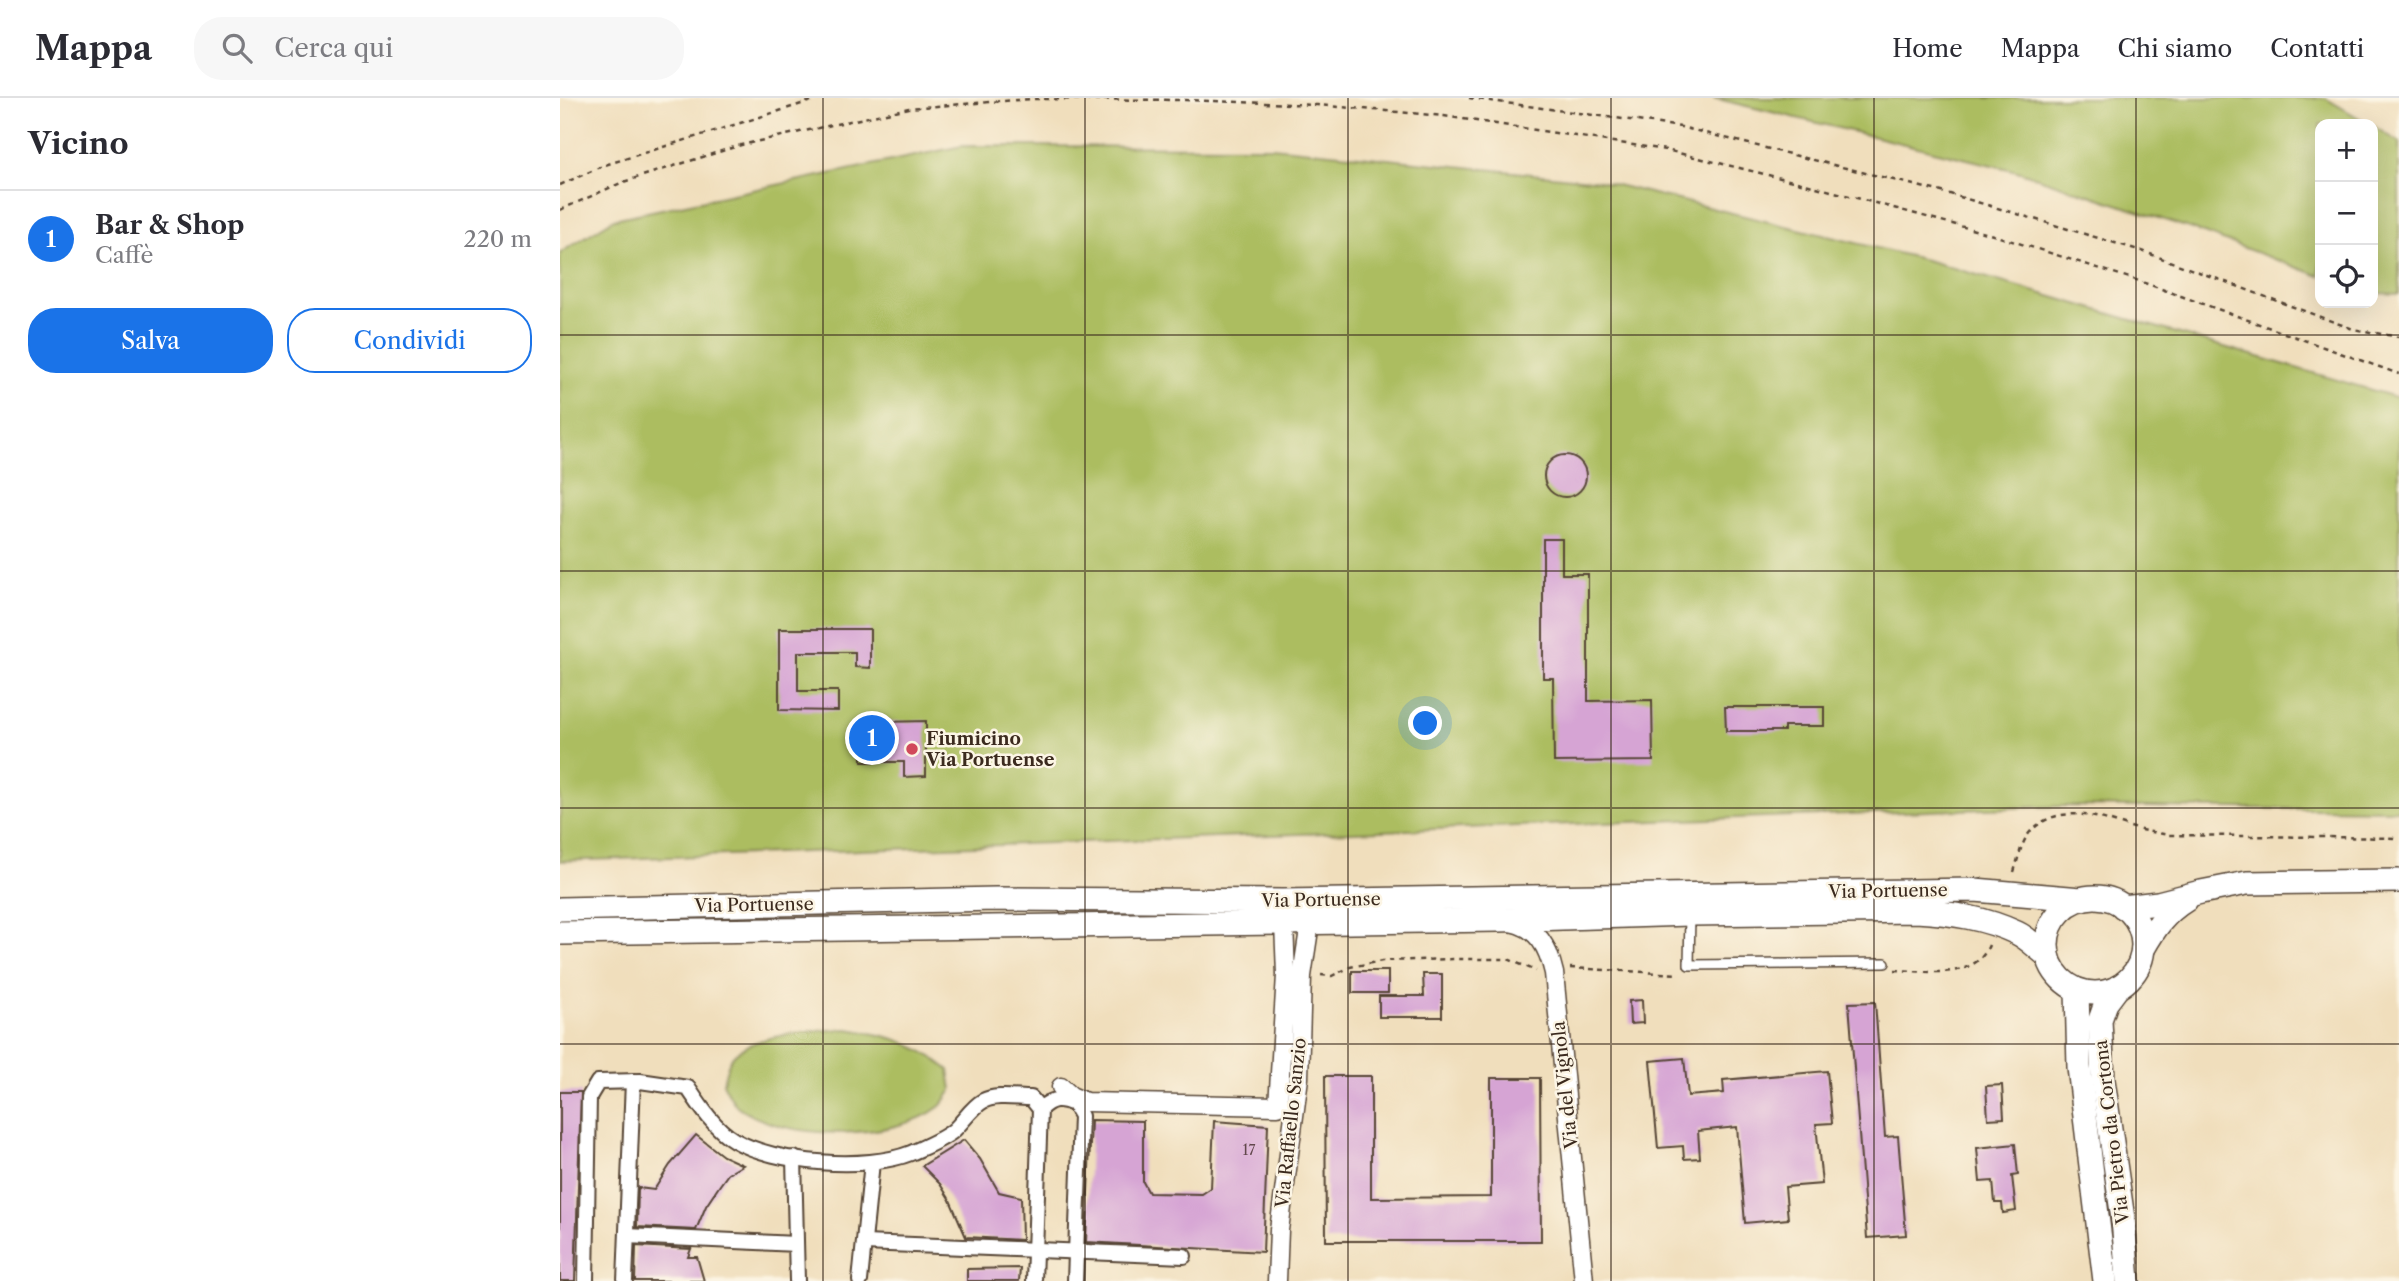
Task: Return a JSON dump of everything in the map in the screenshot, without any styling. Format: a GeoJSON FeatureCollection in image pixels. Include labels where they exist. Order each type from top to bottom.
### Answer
{"type":"FeatureCollection","features":[{"type":"Feature","properties":{"kind":"street"},"geometry":{"type":"LineString","coordinates":[[2123,907],[2158,903],[2247,883],[2399,881]]}},
{"type":"Feature","properties":{"kind":"street","name":"Via Portuense"},"geometry":{"type":"LineString","coordinates":[[560,909],[996,899],[1282,901],[1975,890],[2081,899]]}},
{"type":"Feature","properties":{"kind":"street"},"geometry":{"type":"LineString","coordinates":[[2143,949],[2137,924],[2123,907],[2108,899],[2095,897],[2081,899],[2066,907],[2053,921],[2048,935],[2048,956],[2058,976],[2077,990],[2099,993],[2118,987],[2133,974],[2159,921],[2174,907],[2201,892]]}},
{"type":"Feature","properties":{"kind":"street","name":"Via Portuense"},"geometry":{"type":"LineString","coordinates":[[560,933],[1499,920],[1690,914],[1949,913],[1979,919],[2020,934],[2048,956]]}},
{"type":"Feature","properties":{"kind":"street","name":"Via del Vignola"},"geometry":{"type":"LineString","coordinates":[[1499,920],[1521,924],[1538,936],[1546,947],[1554,973],[1584,1281]]}},
{"type":"Feature","properties":{"kind":"street"},"geometry":{"type":"LineString","coordinates":[[1062,1087],[1072,1096],[1086,1102],[1278,1106],[1286,975],[1284,923]]}},
{"type":"Feature","properties":{"kind":"street","name":"Via Raffaello Sanzio"},"geometry":{"type":"LineString","coordinates":[[1277,1281],[1279,1230],[1299,1078],[1302,976],[1310,923]]}},
{"type":"Feature","properties":{"kind":"street","name":"Via Pietro da Cortona"},"geometry":{"type":"LineString","coordinates":[[2118,987],[2106,1003],[2100,1020],[2102,1080],[2123,1219],[2128,1281]]}},
{"type":"Feature","properties":{"kind":"street","name":"Via Pietro da Cortona"},"geometry":{"type":"LineString","coordinates":[[2077,990],[2079,1067],[2105,1281]]}},
{"type":"Feature","properties":{"kind":"street"},"geometry":{"type":"LineString","coordinates":[[625,1281],[633,1081]]}},
{"type":"Feature","properties":{"kind":"street"},"geometry":{"type":"LineString","coordinates":[[586,1281],[589,1097],[598,1082],[633,1081],[688,1088],[703,1110],[733,1139],[772,1155],[828,1163],[872,1162],[909,1153],[951,1133],[982,1101],[997,1097],[1031,1098],[1040,1109],[1034,1281]]}},
{"type":"Feature","properties":{"kind":"street"},"geometry":{"type":"LineString","coordinates":[[1040,1109],[1049,1101],[1060,1098],[1074,1104],[1081,1116],[1075,1281]]}},
{"type":"Feature","properties":{"kind":"street"},"geometry":{"type":"LineString","coordinates":[[794,1158],[797,1281]]}},
{"type":"Feature","properties":{"kind":"street"},"geometry":{"type":"LineString","coordinates":[[860,1281],[872,1162]]}},
{"type":"Feature","properties":{"kind":"street"},"geometry":{"type":"LineString","coordinates":[[627,1236],[796,1244]]}},
{"type":"Feature","properties":{"kind":"street"},"geometry":{"type":"LineString","coordinates":[[864,1242],[1184,1256]]}},
{"type":"Feature","properties":{"kind":"lane"},"geometry":{"type":"LineString","coordinates":[[1690,914],[1689,965],[1885,963]]}},
{"type":"Feature","properties":{"kind":"path"},"geometry":{"type":"LineString","coordinates":[[560,185],[605,165],[821,98]]}},
{"type":"Feature","properties":{"kind":"path"},"geometry":{"type":"LineString","coordinates":[[1469,98],[1681,127],[1950,194],[2142,251],[2353,329],[2399,337]]}},
{"type":"Feature","properties":{"kind":"path"},"geometry":{"type":"LineString","coordinates":[[560,210],[623,182],[741,145],[909,108],[1031,99],[1185,100],[1317,105],[1444,116],[1666,150],[1862,199],[1993,235],[2139,281],[2399,374]]}},
{"type":"Feature","properties":{"kind":"green space"},"geometry":{"type":"Polygon","coordinates":[[[1713,98],[2325,98],[2361,119],[2315,119],[2315,274],[2201,232],[2017,171],[1713,98]]]}},
{"type":"Feature","properties":{"kind":"green space"},"geometry":{"type":"Polygon","coordinates":[[[2378,129],[2399,142],[2399,294],[2378,293],[2378,129]]]}},
{"type":"Feature","properties":{"kind":"green space"},"geometry":{"type":"Polygon","coordinates":[[[962,146],[1272,147],[1600,181],[1926,260],[2399,398],[2399,810],[2070,806],[560,861],[560,253],[614,219],[962,146]]]}},
{"type":"Feature","properties":{"kind":"green space"},"geometry":{"type":"Polygon","coordinates":[[[848,1029],[890,1038],[925,1053],[949,1070],[952,1090],[939,1107],[919,1118],[895,1126],[838,1133],[781,1126],[757,1118],[735,1104],[723,1083],[732,1057],[754,1043],[787,1035],[848,1029]]]}},
{"type":"Feature","properties":{"kind":"building"},"geometry":{"type":"Polygon","coordinates":[[[1565,455],[1580,461],[1586,476],[1580,491],[1565,497],[1550,491],[1544,476],[1550,461],[1565,455]]]}},
{"type":"Feature","properties":{"kind":"building"},"geometry":{"type":"Polygon","coordinates":[[[1543,539],[1562,539],[1562,574],[1588,574],[1588,701],[1652,700],[1653,761],[1554,762],[1553,678],[1543,678],[1543,539]]]}},
{"type":"Feature","properties":{"kind":"building"},"geometry":{"type":"Polygon","coordinates":[[[779,629],[870,629],[870,668],[855,667],[855,652],[798,652],[798,691],[838,691],[838,711],[779,710],[779,629]]]}},
{"type":"Feature","properties":{"kind":"building"},"geometry":{"type":"Polygon","coordinates":[[[1725,707],[1824,707],[1824,726],[1784,726],[1784,731],[1726,731],[1725,707]]]}},
{"type":"Feature","properties":{"kind":"building"},"geometry":{"type":"Polygon","coordinates":[[[861,718],[881,718],[881,722],[926,721],[926,776],[904,777],[904,762],[862,762],[861,718]]]}},
{"type":"Feature","properties":{"kind":"building"},"geometry":{"type":"Polygon","coordinates":[[[1352,971],[1388,971],[1388,993],[1352,993],[1352,971]]]}},
{"type":"Feature","properties":{"kind":"building"},"geometry":{"type":"Polygon","coordinates":[[[1423,974],[1442,974],[1442,1017],[1379,1017],[1379,996],[1424,996],[1423,974]]]}},
{"type":"Feature","properties":{"kind":"building"},"geometry":{"type":"Polygon","coordinates":[[[1642,1000],[1643,1023],[1630,1024],[1629,1001],[1642,1000]]]}},
{"type":"Feature","properties":{"kind":"building"},"geometry":{"type":"Polygon","coordinates":[[[1875,1002],[1885,1137],[1898,1136],[1906,1235],[1867,1238],[1849,1003],[1875,1002]]]}},
{"type":"Feature","properties":{"kind":"building"},"geometry":{"type":"Polygon","coordinates":[[[1684,1058],[1688,1096],[1724,1093],[1723,1080],[1827,1071],[1832,1123],[1816,1124],[1822,1184],[1785,1187],[1788,1219],[1745,1223],[1737,1127],[1698,1131],[1700,1158],[1684,1159],[1683,1146],[1658,1148],[1650,1061],[1684,1058]]]}},
{"type":"Feature","properties":{"kind":"building"},"geometry":{"type":"Polygon","coordinates":[[[1325,1076],[1371,1076],[1371,1198],[1491,1197],[1491,1078],[1540,1078],[1541,1241],[1326,1241],[1325,1076]]]}},
{"type":"Feature","properties":{"kind":"building"},"geometry":{"type":"Polygon","coordinates":[[[2002,1085],[2004,1118],[1988,1119],[1986,1086],[2002,1085]]]}},
{"type":"Feature","properties":{"kind":"building"},"geometry":{"type":"Polygon","coordinates":[[[560,1092],[581,1092],[575,1281],[560,1281],[560,1092]]]}},
{"type":"Feature","properties":{"kind":"building"},"geometry":{"type":"Polygon","coordinates":[[[1091,1120],[1143,1121],[1143,1182],[1149,1193],[1202,1194],[1211,1188],[1214,1121],[1268,1125],[1263,1252],[1086,1242],[1091,1120]]]}},
{"type":"Feature","properties":{"kind":"building"},"geometry":{"type":"Polygon","coordinates":[[[696,1135],[723,1156],[743,1165],[728,1174],[720,1185],[706,1206],[696,1230],[637,1227],[638,1188],[654,1190],[670,1165],[696,1135]]]}},
{"type":"Feature","properties":{"kind":"building"},"geometry":{"type":"Polygon","coordinates":[[[964,1140],[980,1159],[999,1192],[1021,1197],[1022,1240],[966,1237],[950,1200],[940,1184],[922,1166],[964,1140]]]}},
{"type":"Feature","properties":{"kind":"building"},"geometry":{"type":"Polygon","coordinates":[[[2015,1144],[2018,1175],[2012,1176],[2016,1211],[2003,1213],[2002,1203],[1995,1203],[1993,1181],[1980,1182],[1977,1148],[2015,1144]]]}},
{"type":"Feature","properties":{"kind":"building"},"geometry":{"type":"Polygon","coordinates":[[[636,1246],[691,1249],[688,1257],[697,1257],[704,1281],[635,1281],[636,1246]]]}},
{"type":"Feature","properties":{"kind":"building"},"geometry":{"type":"Polygon","coordinates":[[[1020,1268],[1019,1281],[967,1281],[967,1269],[1020,1268]]]}},
{"type":"Feature","properties":{"kind":"place","name":"Bar & Shop"},"geometry":{"type":"Point","coordinates":[872,738]}},
{"type":"Feature","properties":{"kind":"place","name":"Fiumicino Via Portuense"},"geometry":{"type":"Point","coordinates":[912,749]}}]}
